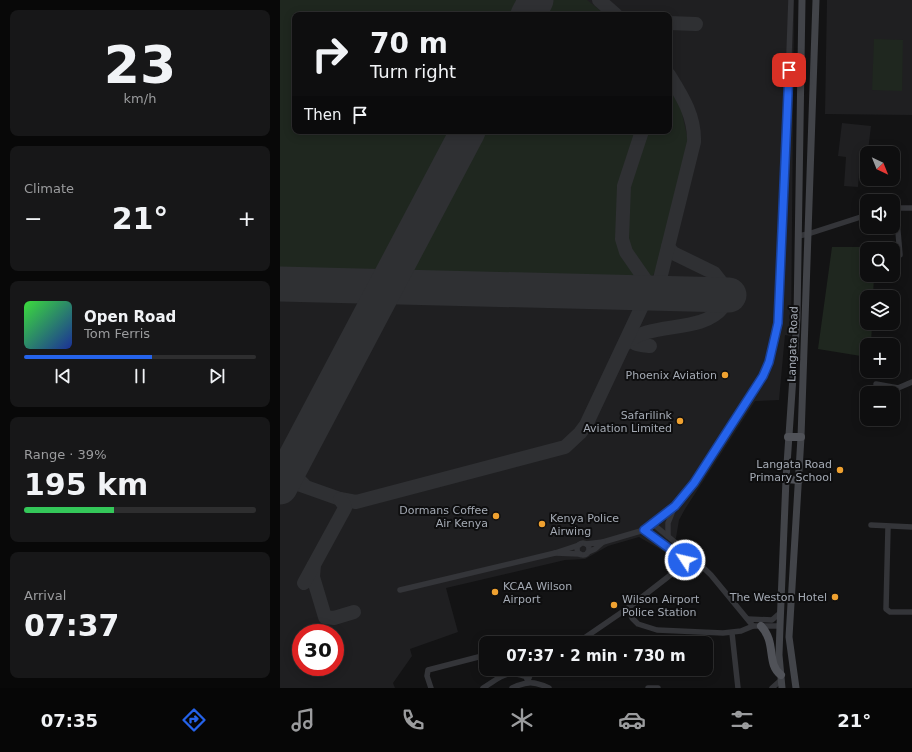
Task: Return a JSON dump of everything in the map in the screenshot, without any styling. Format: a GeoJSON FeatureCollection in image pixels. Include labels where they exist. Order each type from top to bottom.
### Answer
{"type":"FeatureCollection","features":[{"type":"Feature","properties":{"kind":"main road","name":"Langata Road"},"geometry":{"type":"LineString","coordinates":[[782,688],[780,613],[788,437],[797,318],[802,0]]}},
{"type":"Feature","properties":{"kind":"main road","name":"Langata Road"},"geometry":{"type":"LineString","coordinates":[[796,688],[789,637],[801,437],[816,0]]}},
{"type":"Feature","properties":{"kind":"main road"},"geometry":{"type":"LineString","coordinates":[[788,437],[801,437]]}},
{"type":"Feature","properties":{"kind":"main road"},"geometry":{"type":"LineString","coordinates":[[786,479],[799,480]]}},
{"type":"Feature","properties":{"kind":"main road"},"geometry":{"type":"LineString","coordinates":[[757,626],[770,639],[773,668],[781,677]]}},
{"type":"Feature","properties":{"kind":"street"},"geometry":{"type":"LineString","coordinates":[[400,590],[555,553],[579,545],[603,542],[644,530],[675,506],[694,483],[763,376],[773,349],[778,323],[781,272],[791,0]]}},
{"type":"Feature","properties":{"kind":"street"},"geometry":{"type":"LineString","coordinates":[[900,208],[912,208]]}},
{"type":"Feature","properties":{"kind":"street"},"geometry":{"type":"LineString","coordinates":[[798,236],[860,217]]}},
{"type":"Feature","properties":{"kind":"street"},"geometry":{"type":"LineString","coordinates":[[876,384],[898,388],[912,382]]}},
{"type":"Feature","properties":{"kind":"street"},"geometry":{"type":"LineString","coordinates":[[668,536],[668,523],[675,506]]}},
{"type":"Feature","properties":{"kind":"street"},"geometry":{"type":"LineString","coordinates":[[653,524],[687,552],[710,574],[748,619],[757,626]]}},
{"type":"Feature","properties":{"kind":"street"},"geometry":{"type":"LineString","coordinates":[[871,525],[912,528]]}},
{"type":"Feature","properties":{"kind":"street"},"geometry":{"type":"LineString","coordinates":[[888,527],[886,609],[890,612],[912,612]]}},
{"type":"Feature","properties":{"kind":"street"},"geometry":{"type":"LineString","coordinates":[[644,530],[685,560],[696,562]]}},
{"type":"Feature","properties":{"kind":"street"},"geometry":{"type":"LineString","coordinates":[[555,553],[585,555],[603,542]]}},
{"type":"Feature","properties":{"kind":"street"},"geometry":{"type":"LineString","coordinates":[[586,544],[589,546],[588,552]]}},
{"type":"Feature","properties":{"kind":"street"},"geometry":{"type":"LineString","coordinates":[[579,545],[577,549],[580,554]]}},
{"type":"Feature","properties":{"kind":"street"},"geometry":{"type":"LineString","coordinates":[[587,636],[628,608],[673,573],[685,560],[687,552]]}},
{"type":"Feature","properties":{"kind":"street"},"geometry":{"type":"LineString","coordinates":[[628,608],[632,618],[638,624],[651,629],[732,633],[757,626],[780,626]]}},
{"type":"Feature","properties":{"kind":"street"},"geometry":{"type":"LineString","coordinates":[[748,619],[772,620],[780,613]]}},
{"type":"Feature","properties":{"kind":"street"},"geometry":{"type":"LineString","coordinates":[[732,633],[738,688]]}},
{"type":"Feature","properties":{"kind":"street"},"geometry":{"type":"LineString","coordinates":[[431,688],[427,676],[428,670],[479,657]]}},
{"type":"Feature","properties":{"kind":"street"},"geometry":{"type":"LineString","coordinates":[[483,688],[511,673],[516,672],[529,678],[512,688]]}},
{"type":"Feature","properties":{"kind":"street"},"geometry":{"type":"LineString","coordinates":[[772,688],[781,677]]}},
{"type":"Feature","properties":{"kind":"street"},"geometry":{"type":"LineString","coordinates":[[524,682],[532,682],[550,688]]}},
{"type":"Feature","properties":{"kind":"street"},"geometry":{"type":"LineString","coordinates":[[648,688],[658,688]]}},
{"type":"Feature","properties":{"kind":"shaded area"},"geometry":{"type":"Polygon","coordinates":[[[280,0],[794,0],[791,336],[785,335],[779,400],[755,401],[685,509],[679,520],[676,538],[665,552],[639,537],[608,546],[585,559],[565,560],[446,588],[458,632],[410,649],[412,656],[393,683],[395,688],[280,688],[280,0]]]}},
{"type":"Feature","properties":{"kind":"shaded area"},"geometry":{"type":"Polygon","coordinates":[[[280,0],[525,0],[519,12],[292,12],[292,134],[452,134],[378,271],[280,271],[280,0]]]}},
{"type":"Feature","properties":{"kind":"shaded area"},"geometry":{"type":"Polygon","coordinates":[[[547,0],[587,0],[602,12],[541,12],[547,0]]]}},
{"type":"Feature","properties":{"kind":"shaded area"},"geometry":{"type":"Polygon","coordinates":[[[827,0],[912,0],[912,115],[825,114],[827,0]]]}},
{"type":"Feature","properties":{"kind":"shaded area"},"geometry":{"type":"Polygon","coordinates":[[[874,39],[903,40],[902,91],[872,90],[874,39]]]}},
{"type":"Feature","properties":{"kind":"shaded area"},"geometry":{"type":"Polygon","coordinates":[[[672,92],[681,109],[688,140],[660,259],[653,275],[647,280],[414,273],[408,267],[476,134],[672,134],[672,92]]]}},
{"type":"Feature","properties":{"kind":"shaded area"},"geometry":{"type":"Polygon","coordinates":[[[842,123],[871,126],[869,146],[860,146],[858,187],[844,186],[846,157],[838,156],[842,123]]]}},
{"type":"Feature","properties":{"kind":"shaded area"},"geometry":{"type":"Polygon","coordinates":[[[832,247],[860,247],[860,282],[874,282],[873,290],[860,290],[860,330],[872,330],[871,338],[860,338],[860,356],[818,349],[832,247]]]}},
{"type":"Feature","properties":{"kind":"taxiway"},"geometry":{"type":"LineString","coordinates":[[599,0],[613,12]]}},
{"type":"Feature","properties":{"kind":"taxiway"},"geometry":{"type":"LineString","coordinates":[[672,23],[696,24]]}},
{"type":"Feature","properties":{"kind":"taxiway"},"geometry":{"type":"LineString","coordinates":[[632,293],[651,288],[659,283],[694,142],[694,133],[690,115],[672,80]]}},
{"type":"Feature","properties":{"kind":"taxiway"},"geometry":{"type":"LineString","coordinates":[[641,134],[624,186],[622,239],[626,252],[651,288]]}},
{"type":"Feature","properties":{"kind":"taxiway"},"geometry":{"type":"LineString","coordinates":[[668,247],[673,253],[714,273],[725,287]]}},
{"type":"Feature","properties":{"kind":"taxiway"},"geometry":{"type":"LineString","coordinates":[[281,485],[286,482],[292,482],[340,499],[356,502],[565,447],[586,425],[642,306],[640,299],[632,293]]}},
{"type":"Feature","properties":{"kind":"taxiway"},"geometry":{"type":"LineString","coordinates":[[625,344],[635,337],[648,332],[689,325],[702,321],[713,316],[723,307]]}},
{"type":"Feature","properties":{"kind":"taxiway"},"geometry":{"type":"LineString","coordinates":[[630,334],[631,340],[636,344],[650,346]]}},
{"type":"Feature","properties":{"kind":"taxiway"},"geometry":{"type":"LineString","coordinates":[[293,463],[295,476],[304,485]]}},
{"type":"Feature","properties":{"kind":"taxiway"},"geometry":{"type":"LineString","coordinates":[[304,583],[345,508],[340,499]]}},
{"type":"Feature","properties":{"kind":"taxiway"},"geometry":{"type":"LineString","coordinates":[[314,565],[313,577],[325,617],[334,618],[354,612]]}},
{"type":"Feature","properties":{"kind":"runway"},"geometry":{"type":"LineString","coordinates":[[530,12],[536,0]]}},
{"type":"Feature","properties":{"kind":"runway"},"geometry":{"type":"LineString","coordinates":[[280,487],[466,134]]}},
{"type":"Feature","properties":{"kind":"runway"},"geometry":{"type":"LineString","coordinates":[[280,284],[729,295]]}},
{"type":"Feature","properties":{"kind":"place","name":"Phoenix Aviation"},"geometry":{"type":"Point","coordinates":[725,375]}},
{"type":"Feature","properties":{"kind":"place","name":"Safarilink Aviation Limited"},"geometry":{"type":"Point","coordinates":[680,421]}},
{"type":"Feature","properties":{"kind":"place","name":"Langata Road Primary School"},"geometry":{"type":"Point","coordinates":[840,470]}},
{"type":"Feature","properties":{"kind":"place","name":"Dormans Coffee Air Kenya"},"geometry":{"type":"Point","coordinates":[496,516]}},
{"type":"Feature","properties":{"kind":"place","name":"Kenya Police Airwing"},"geometry":{"type":"Point","coordinates":[542,524]}},
{"type":"Feature","properties":{"kind":"place","name":"KCAA Wilson Airport"},"geometry":{"type":"Point","coordinates":[495,592]}},
{"type":"Feature","properties":{"kind":"place","name":"The Weston Hotel"},"geometry":{"type":"Point","coordinates":[835,597]}},
{"type":"Feature","properties":{"kind":"place","name":"Wilson Airport Police Station"},"geometry":{"type":"Point","coordinates":[614,605]}},
{"type":"Feature","properties":{"kind":"route"},"geometry":{"type":"LineString","coordinates":[[685,560],[644,530],[675,506],[694,483],[763,376],[769,362],[773,349],[779,310],[789,70]]}}]}
